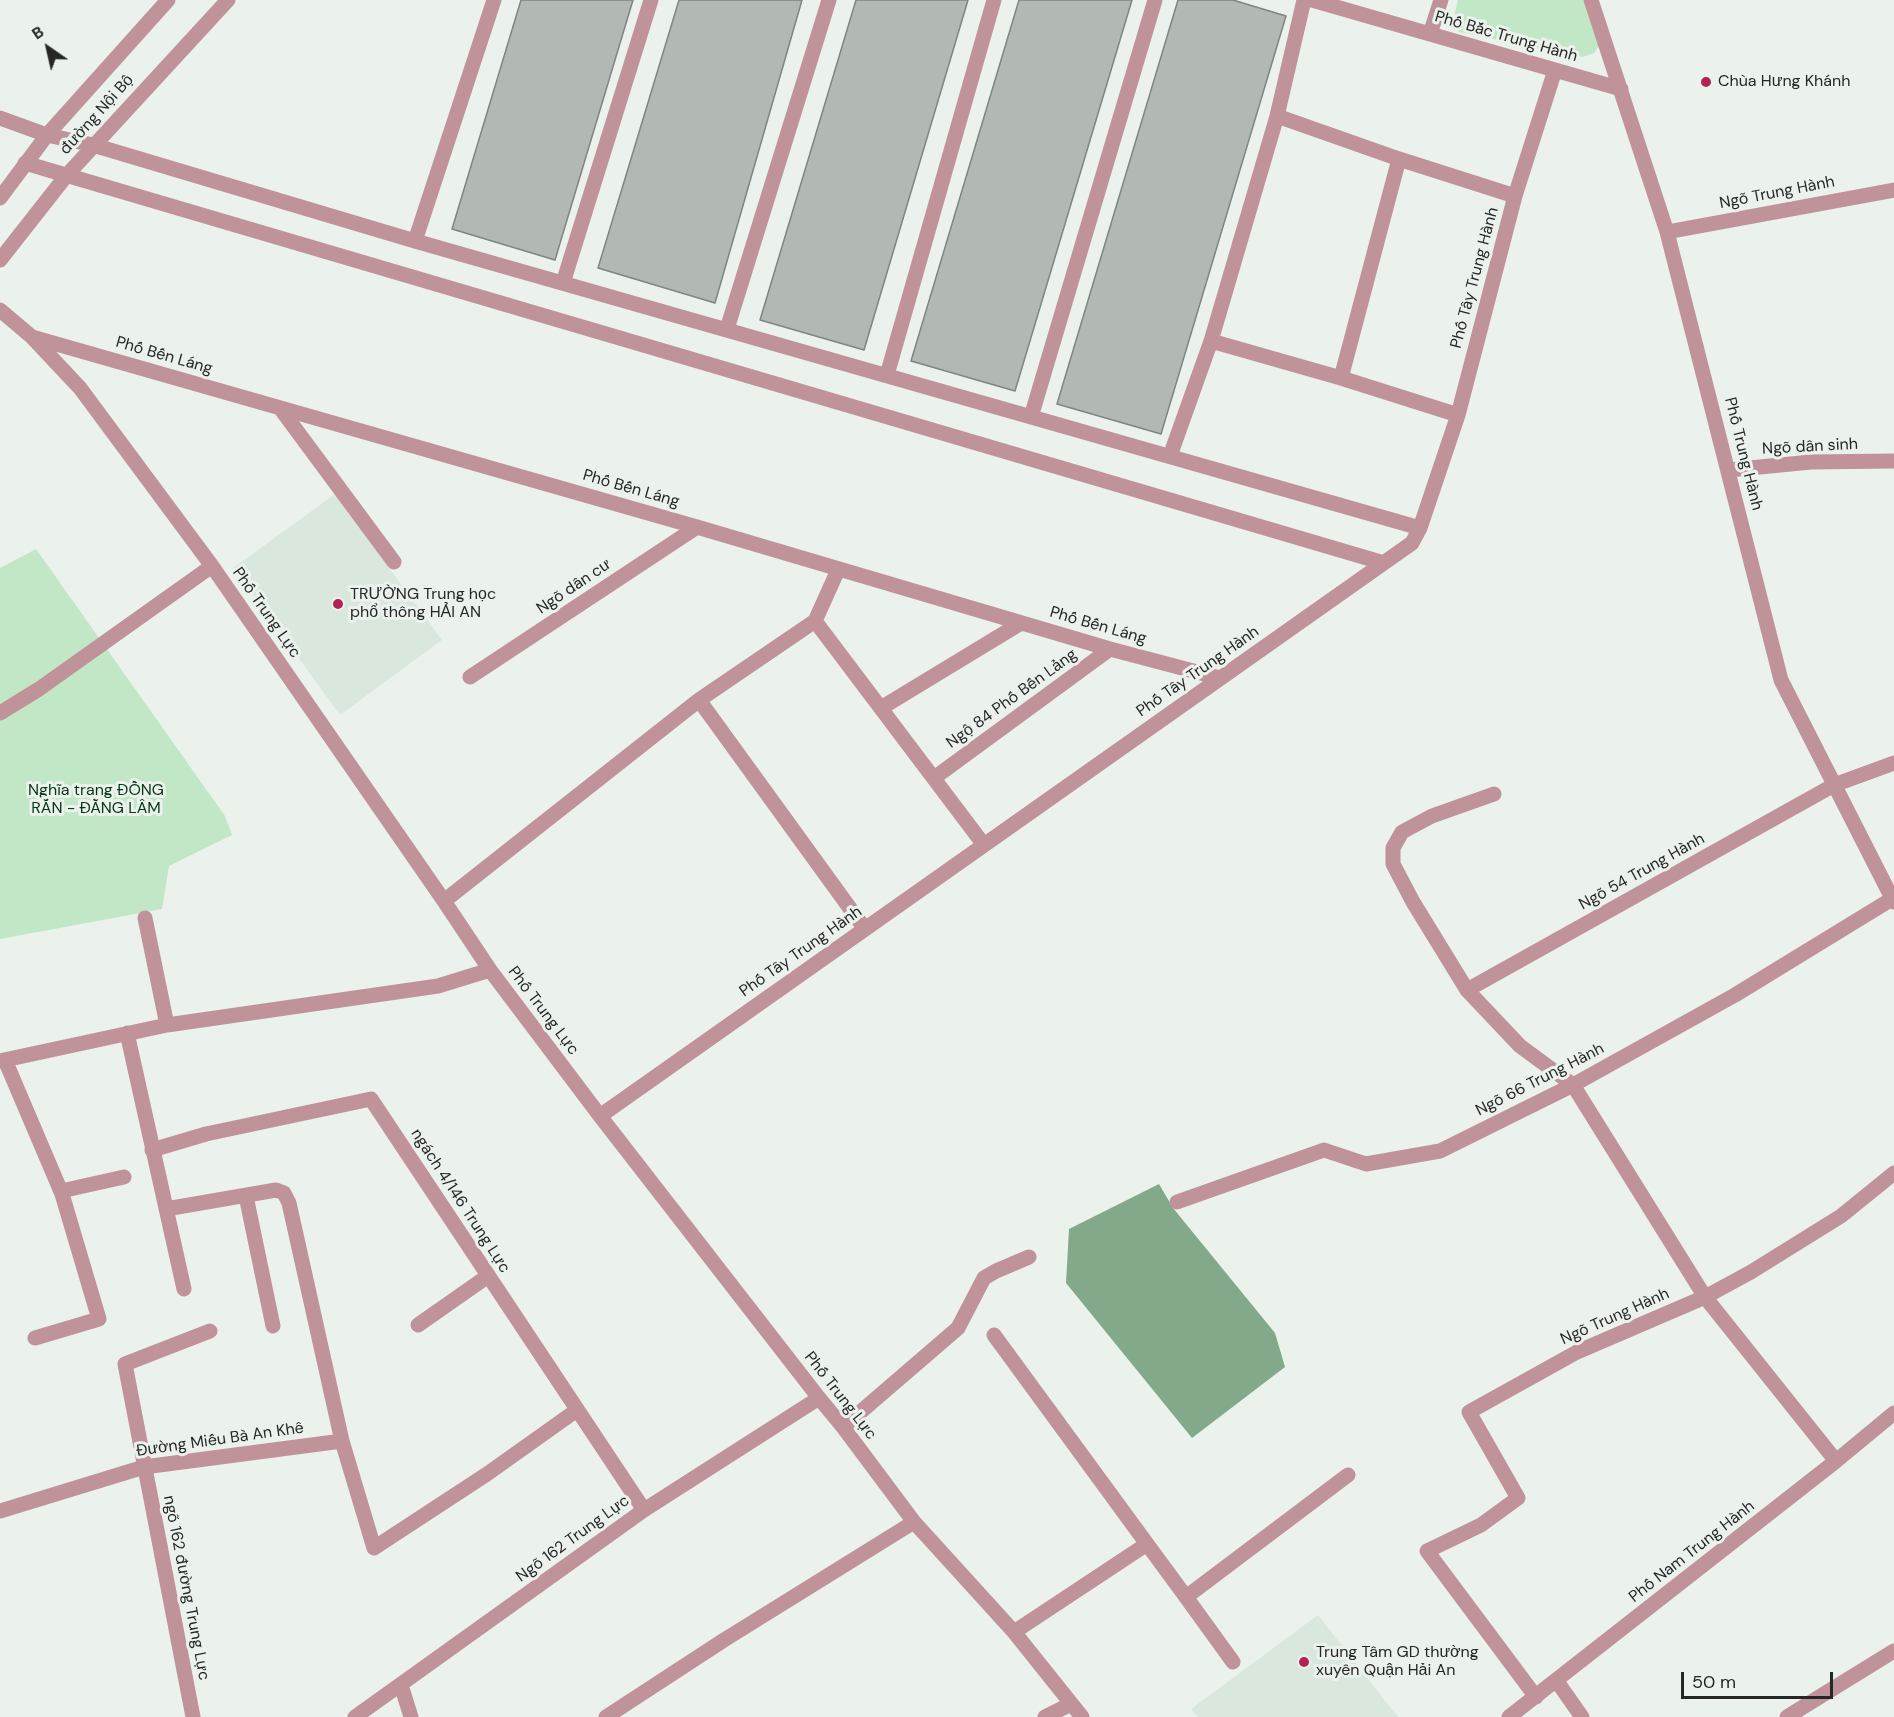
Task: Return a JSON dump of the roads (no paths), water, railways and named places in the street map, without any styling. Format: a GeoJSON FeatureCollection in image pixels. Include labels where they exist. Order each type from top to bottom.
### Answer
{"type":"FeatureCollection","features":[{"type":"Feature","properties":{"kind":"street","name":"đường Nội Bộ"},"geometry":{"type":"LineString","coordinates":[[0,198],[47,135],[168,0]]}},
{"type":"Feature","properties":{"kind":"street","name":"đường Nội Bộ"},"geometry":{"type":"LineString","coordinates":[[0,260],[93,145],[228,0]]}},
{"type":"Feature","properties":{"kind":"street"},"geometry":{"type":"LineString","coordinates":[[415,241],[494,0]]}},
{"type":"Feature","properties":{"kind":"street"},"geometry":{"type":"LineString","coordinates":[[563,283],[651,0]]}},
{"type":"Feature","properties":{"kind":"street"},"geometry":{"type":"LineString","coordinates":[[727,329],[829,0]]}},
{"type":"Feature","properties":{"kind":"street"},"geometry":{"type":"LineString","coordinates":[[887,375],[994,0]]}},
{"type":"Feature","properties":{"kind":"street"},"geometry":{"type":"LineString","coordinates":[[1031,417],[1155,0]]}},
{"type":"Feature","properties":{"kind":"street"},"geometry":{"type":"LineString","coordinates":[[1170,456],[1211,341],[1277,116],[1304,0]]}},
{"type":"Feature","properties":{"kind":"street","name":"Phố Bắc Trung Hành"},"geometry":{"type":"LineString","coordinates":[[1312,0],[1621,89]]}},
{"type":"Feature","properties":{"kind":"street"},"geometry":{"type":"LineString","coordinates":[[1430,34],[1441,0]]}},
{"type":"Feature","properties":{"kind":"street","name":"Phố Trung Hành"},"geometry":{"type":"LineString","coordinates":[[1591,0],[1667,232],[1781,680],[1893,901]]}},
{"type":"Feature","properties":{"kind":"street","name":"Phố Tây Trung Hành"},"geometry":{"type":"LineString","coordinates":[[600,1116],[1412,543],[1420,528],[1458,415],[1515,196],[1555,70]]}},
{"type":"Feature","properties":{"kind":"street"},"geometry":{"type":"LineString","coordinates":[[1277,116],[1399,159],[1515,196]]}},
{"type":"Feature","properties":{"kind":"street"},"geometry":{"type":"LineString","coordinates":[[0,118],[47,135],[93,145],[415,241],[1420,528]]}},
{"type":"Feature","properties":{"kind":"street"},"geometry":{"type":"LineString","coordinates":[[1341,378],[1399,159]]}},
{"type":"Feature","properties":{"kind":"street"},"geometry":{"type":"LineString","coordinates":[[25,163],[1384,562]]}},
{"type":"Feature","properties":{"kind":"street","name":"Ngõ Trung Hành"},"geometry":{"type":"LineString","coordinates":[[1667,232],[1894,190]]}},
{"type":"Feature","properties":{"kind":"street","name":"Phố Trung Lực"},"geometry":{"type":"LineString","coordinates":[[0,310],[32,337],[80,388],[212,566],[490,970],[600,1116],[843,1427],[914,1522],[1014,1632],[1082,1717]]}},
{"type":"Feature","properties":{"kind":"street","name":"Phố Bến Láng"},"geometry":{"type":"LineString","coordinates":[[32,337],[697,527],[1110,649],[1220,678]]}},
{"type":"Feature","properties":{"kind":"street"},"geometry":{"type":"LineString","coordinates":[[1211,341],[1341,378],[1458,415]]}},
{"type":"Feature","properties":{"kind":"street"},"geometry":{"type":"LineString","coordinates":[[280,408],[394,562]]}},
{"type":"Feature","properties":{"kind":"street","name":"Ngõ dân sinh"},"geometry":{"type":"LineString","coordinates":[[1729,470],[1811,462],[1894,461]]}},
{"type":"Feature","properties":{"kind":"street","name":"Ngõ dân cư"},"geometry":{"type":"LineString","coordinates":[[470,677],[697,527]]}},
{"type":"Feature","properties":{"kind":"street"},"geometry":{"type":"LineString","coordinates":[[0,713],[39,689],[212,566]]}},
{"type":"Feature","properties":{"kind":"street"},"geometry":{"type":"LineString","coordinates":[[444,901],[699,700],[815,621],[838,570]]}},
{"type":"Feature","properties":{"kind":"street"},"geometry":{"type":"LineString","coordinates":[[815,621],[984,845]]}},
{"type":"Feature","properties":{"kind":"street"},"geometry":{"type":"LineString","coordinates":[[881,708],[1021,623]]}},
{"type":"Feature","properties":{"kind":"street","name":"Ngộ 84 Phố Bến Lảng"},"geometry":{"type":"LineString","coordinates":[[934,778],[1110,649]]}},
{"type":"Feature","properties":{"kind":"street"},"geometry":{"type":"LineString","coordinates":[[699,700],[865,929]]}},
{"type":"Feature","properties":{"kind":"street","name":"Ngõ 54 Trung Hành"},"geometry":{"type":"LineString","coordinates":[[1467,990],[1834,785],[1894,763]]}},
{"type":"Feature","properties":{"kind":"street"},"geometry":{"type":"LineString","coordinates":[[1494,794],[1432,816],[1402,832],[1393,848],[1393,864],[1413,902],[1467,990],[1520,1046],[1573,1085],[1705,1297],[1836,1461]]}},
{"type":"Feature","properties":{"kind":"street","name":"Ngõ 66 Trung Hành"},"geometry":{"type":"LineString","coordinates":[[1177,1202],[1324,1150],[1366,1164],[1440,1151],[1573,1085],[1735,995],[1893,901]]}},
{"type":"Feature","properties":{"kind":"street"},"geometry":{"type":"LineString","coordinates":[[145,918],[167,1025]]}},
{"type":"Feature","properties":{"kind":"street"},"geometry":{"type":"LineString","coordinates":[[36,1338],[99,1319],[61,1191],[2,1060],[167,1025],[438,986],[490,970]]}},
{"type":"Feature","properties":{"kind":"street"},"geometry":{"type":"LineString","coordinates":[[127,1034],[184,1289]]}},
{"type":"Feature","properties":{"kind":"street","name":"ngách 4/146 Trung Lực"},"geometry":{"type":"LineString","coordinates":[[152,1150],[206,1134],[371,1099],[644,1510]]}},
{"type":"Feature","properties":{"kind":"street","name":"Ngõ Trung Hành"},"geometry":{"type":"LineString","coordinates":[[1536,1697],[1427,1551],[1481,1525],[1518,1498],[1469,1412],[1577,1352],[1705,1297],[1751,1272],[1841,1216],[1894,1173]]}},
{"type":"Feature","properties":{"kind":"street"},"geometry":{"type":"LineString","coordinates":[[61,1191],[124,1177]]}},
{"type":"Feature","properties":{"kind":"street"},"geometry":{"type":"LineString","coordinates":[[166,1209],[276,1190],[284,1193],[289,1203],[342,1441],[374,1548],[487,1474],[577,1410]]}},
{"type":"Feature","properties":{"kind":"street"},"geometry":{"type":"LineString","coordinates":[[246,1196],[273,1326]]}},
{"type":"Feature","properties":{"kind":"street"},"geometry":{"type":"LineString","coordinates":[[843,1427],[958,1328],[984,1278],[1029,1257]]}},
{"type":"Feature","properties":{"kind":"street"},"geometry":{"type":"LineString","coordinates":[[418,1325],[488,1276]]}},
{"type":"Feature","properties":{"kind":"street","name":"ngõ 162 đường Trung Lực"},"geometry":{"type":"LineString","coordinates":[[193,1717],[125,1364],[210,1331]]}},
{"type":"Feature","properties":{"kind":"street"},"geometry":{"type":"LineString","coordinates":[[994,1335],[1233,1662]]}},
{"type":"Feature","properties":{"kind":"street","name":"Ngõ 162 Trung Lực"},"geometry":{"type":"LineString","coordinates":[[355,1717],[644,1510],[819,1398]]}},
{"type":"Feature","properties":{"kind":"street","name":"Phố Nam Trung Hành"},"geometry":{"type":"LineString","coordinates":[[1509,1717],[1894,1413]]}},
{"type":"Feature","properties":{"kind":"street","name":"Đường Miếu Bà An Khê"},"geometry":{"type":"LineString","coordinates":[[0,1511],[144,1467],[342,1441]]}},
{"type":"Feature","properties":{"kind":"street"},"geometry":{"type":"LineString","coordinates":[[1185,1597],[1348,1475]]}},
{"type":"Feature","properties":{"kind":"street"},"geometry":{"type":"LineString","coordinates":[[606,1717],[914,1522]]}},
{"type":"Feature","properties":{"kind":"street"},"geometry":{"type":"LineString","coordinates":[[1014,1632],[1147,1544]]}},
{"type":"Feature","properties":{"kind":"street"},"geometry":{"type":"LineString","coordinates":[[1787,1717],[1894,1651]]}},
{"type":"Feature","properties":{"kind":"street"},"geometry":{"type":"LineString","coordinates":[[1556,1680],[1582,1717]]}},
{"type":"Feature","properties":{"kind":"street"},"geometry":{"type":"LineString","coordinates":[[401,1685],[411,1717]]}},
{"type":"Feature","properties":{"kind":"street"},"geometry":{"type":"LineString","coordinates":[[1045,1717],[1071,1704]]}},
{"type":"Feature","properties":{"kind":"place","name":"Chùa Hưng Khánh"},"geometry":{"type":"Point","coordinates":[1706,82]}},
{"type":"Feature","properties":{"kind":"place","name":"TRƯỜNG Trung học phổ thông HẢI AN"},"geometry":{"type":"Point","coordinates":[338,604]}},
{"type":"Feature","properties":{"kind":"place","name":"Trung Tâm GD thường xuyên Quận Hải An"},"geometry":{"type":"Point","coordinates":[1304,1662]}},
{"type":"Feature","properties":{"kind":"park label","name":"Nghĩa trang ĐỒNG RẮN - ĐẰNG LÂM"},"geometry":{"type":"Point","coordinates":[96,800]}}]}
